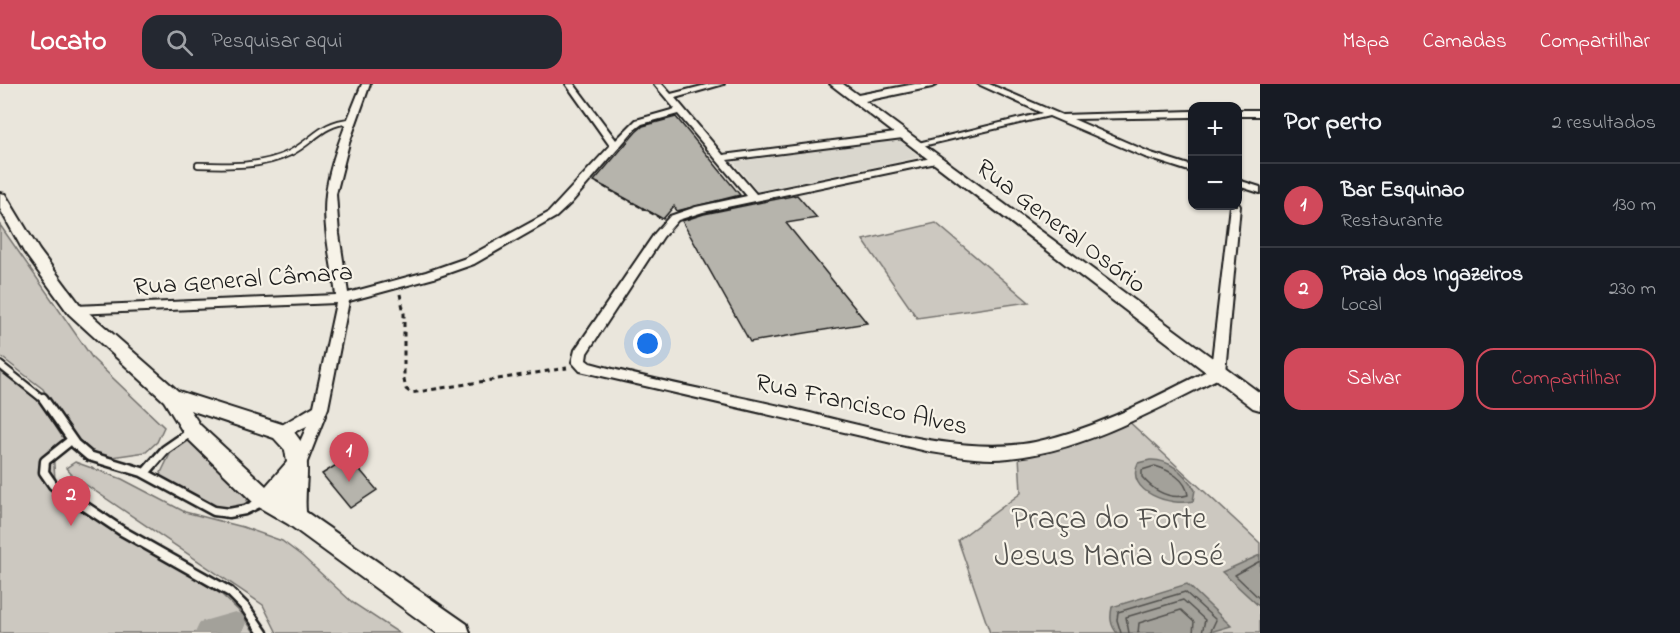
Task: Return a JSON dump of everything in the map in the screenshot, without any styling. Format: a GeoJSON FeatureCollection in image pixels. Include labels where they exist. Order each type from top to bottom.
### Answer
{"type":"FeatureCollection","features":[{"type":"Feature","properties":{"kind":"main road","name":"Rua General Osório"},"geometry":{"type":"LineString","coordinates":[[836,84],[1260,403]]}},
{"type":"Feature","properties":{"kind":"main road"},"geometry":{"type":"LineString","coordinates":[[855,99],[932,84]]}},
{"type":"Feature","properties":{"kind":"main road"},"geometry":{"type":"LineString","coordinates":[[0,197],[32,252],[75,309],[171,396],[193,430],[266,499],[296,517],[458,633]]}},
{"type":"Feature","properties":{"kind":"main road"},"geometry":{"type":"LineString","coordinates":[[171,396],[281,432],[293,442],[299,462],[295,491],[296,517]]}},
{"type":"Feature","properties":{"kind":"main road"},"geometry":{"type":"LineString","coordinates":[[193,430],[204,420],[226,414]]}},
{"type":"Feature","properties":{"kind":"main road"},"geometry":{"type":"LineString","coordinates":[[266,499],[281,486],[299,462]]}},
{"type":"Feature","properties":{"kind":"street"},"geometry":{"type":"LineString","coordinates":[[299,462],[323,406],[343,299],[333,234],[331,194],[351,121],[366,84]]}},
{"type":"Feature","properties":{"kind":"street"},"geometry":{"type":"LineString","coordinates":[[570,84],[616,147]]}},
{"type":"Feature","properties":{"kind":"street"},"geometry":{"type":"LineString","coordinates":[[658,84],[754,198]]}},
{"type":"Feature","properties":{"kind":"street"},"geometry":{"type":"LineString","coordinates":[[669,98],[720,84]]}},
{"type":"Feature","properties":{"kind":"street"},"geometry":{"type":"LineString","coordinates":[[982,84],[1148,155],[1188,168]]}},
{"type":"Feature","properties":{"kind":"street","name":"Rua General Câmara"},"geometry":{"type":"LineString","coordinates":[[75,309],[343,299],[470,261],[552,215],[639,122],[679,111]]}},
{"type":"Feature","properties":{"kind":"street"},"geometry":{"type":"LineString","coordinates":[[917,146],[1051,113]]}},
{"type":"Feature","properties":{"kind":"street"},"geometry":{"type":"LineString","coordinates":[[1242,113],[1260,113]]}},
{"type":"Feature","properties":{"kind":"street"},"geometry":{"type":"LineString","coordinates":[[1060,117],[1188,114]]}},
{"type":"Feature","properties":{"kind":"street"},"geometry":{"type":"LineString","coordinates":[[720,158],[903,135]]}},
{"type":"Feature","properties":{"kind":"street"},"geometry":{"type":"LineString","coordinates":[[581,359],[659,235],[669,223],[684,213],[936,160]]}},
{"type":"Feature","properties":{"kind":"street"},"geometry":{"type":"LineString","coordinates":[[1242,185],[1260,190]]}},
{"type":"Feature","properties":{"kind":"street"},"geometry":{"type":"LineString","coordinates":[[1218,372],[1235,210]]}},
{"type":"Feature","properties":{"kind":"street","name":"Rua Francisco Alves"},"geometry":{"type":"LineString","coordinates":[[581,359],[931,446],[975,452],[1010,452],[1040,447],[1076,436],[1152,404],[1218,372]]}},
{"type":"Feature","properties":{"kind":"street"},"geometry":{"type":"LineString","coordinates":[[281,432],[303,423],[323,406]]}},
{"type":"Feature","properties":{"kind":"lane"},"geometry":{"type":"LineString","coordinates":[[198,165],[249,164],[278,158],[300,148],[326,125],[351,121]]}},
{"type":"Feature","properties":{"kind":"lane"},"geometry":{"type":"LineString","coordinates":[[0,365],[45,399],[70,441],[89,456],[144,473],[202,508],[230,512],[248,511],[266,499]]}},
{"type":"Feature","properties":{"kind":"lane"},"geometry":{"type":"LineString","coordinates":[[144,473],[165,450],[193,430]]}},
{"type":"Feature","properties":{"kind":"lane"},"geometry":{"type":"LineString","coordinates":[[70,441],[45,461],[44,472],[53,485],[122,531],[230,592],[263,633]]}},
{"type":"Feature","properties":{"kind":"path"},"geometry":{"type":"LineString","coordinates":[[588,178],[669,223]]}},
{"type":"Feature","properties":{"kind":"path"},"geometry":{"type":"LineString","coordinates":[[396,284],[403,307],[404,380],[405,388],[409,392],[414,394],[557,371],[581,359]]}},
{"type":"Feature","properties":{"kind":"shaded area"},"geometry":{"type":"Polygon","coordinates":[[[899,140],[920,157],[757,191],[734,162],[899,140]]]}},
{"type":"Feature","properties":{"kind":"green space"},"geometry":{"type":"Polygon","coordinates":[[[936,223],[1029,302],[917,318],[863,240],[936,223]]]}},
{"type":"Feature","properties":{"kind":"green space"},"geometry":{"type":"Polygon","coordinates":[[[0,225],[93,359],[164,427],[157,442],[146,452],[105,458],[89,451],[75,441],[43,389],[0,356],[0,225]]]}},
{"type":"Feature","properties":{"kind":"green space"},"geometry":{"type":"Polygon","coordinates":[[[0,371],[40,402],[65,441],[53,450],[56,495],[221,594],[238,610],[255,633],[0,633],[0,371]]]}},
{"type":"Feature","properties":{"kind":"green space","name":"Praça do Forte Jesus Maria José"},"geometry":{"type":"Polygon","coordinates":[[[1124,417],[1260,543],[1260,633],[990,633],[958,540],[1021,493],[1019,455],[1124,417]]]}},
{"type":"Feature","properties":{"kind":"green space"},"geometry":{"type":"Polygon","coordinates":[[[189,437],[249,494],[245,507],[221,507],[200,501],[158,479],[171,452],[189,437]]]}},
{"type":"Feature","properties":{"kind":"green space"},"geometry":{"type":"Polygon","coordinates":[[[75,462],[122,479],[185,512],[243,527],[282,541],[302,556],[353,603],[399,633],[277,633],[263,605],[73,476],[66,468],[75,462]]]}},
{"type":"Feature","properties":{"kind":"water"},"geometry":{"type":"Polygon","coordinates":[[[1150,460],[1164,462],[1182,473],[1195,490],[1193,501],[1174,502],[1152,495],[1144,489],[1135,473],[1138,463],[1150,460]]]}},
{"type":"Feature","properties":{"kind":"water"},"geometry":{"type":"Polygon","coordinates":[[[1260,555],[1260,607],[1222,572],[1260,555]]]}},
{"type":"Feature","properties":{"kind":"water"},"geometry":{"type":"Polygon","coordinates":[[[1187,584],[1231,626],[1207,633],[1117,633],[1113,627],[1112,607],[1187,584]]]}},
{"type":"Feature","properties":{"kind":"building"},"geometry":{"type":"Polygon","coordinates":[[[676,117],[740,195],[677,211],[674,206],[663,219],[594,181],[643,126],[676,117]]]}},
{"type":"Feature","properties":{"kind":"building"},"geometry":{"type":"Polygon","coordinates":[[[797,195],[817,218],[786,223],[867,323],[750,342],[682,221],[704,214],[797,195]]]}},
{"type":"Feature","properties":{"kind":"building"},"geometry":{"type":"Polygon","coordinates":[[[349,457],[377,490],[350,508],[322,474],[349,457]]]}},
{"type":"Feature","properties":{"kind":"waterway"},"geometry":{"type":"LineString","coordinates":[[206,633],[208,630],[235,623],[230,633]]}},
{"type":"Feature","properties":{"kind":"place","name":"Bar Esquinao"},"geometry":{"type":"Point","coordinates":[349,482]}},
{"type":"Feature","properties":{"kind":"place","name":"Praia dos Ingazeiros"},"geometry":{"type":"Point","coordinates":[71,526]}}]}
